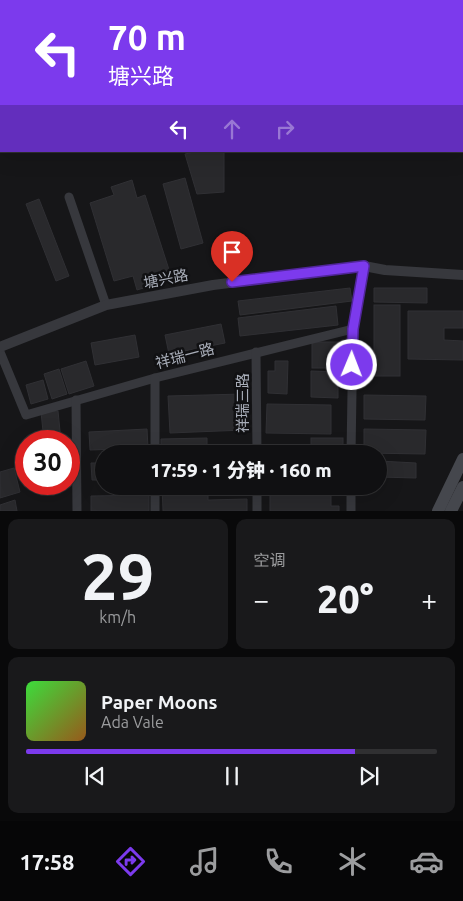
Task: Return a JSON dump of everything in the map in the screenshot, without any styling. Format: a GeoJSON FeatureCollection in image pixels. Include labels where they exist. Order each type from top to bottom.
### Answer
{"type":"FeatureCollection","features":[{"type":"Feature","properties":{"kind":"main road"},"geometry":{"type":"LineString","coordinates":[[438,511],[463,459]]}},
{"type":"Feature","properties":{"kind":"main road"},"geometry":{"type":"LineString","coordinates":[[451,511],[463,487]]}},
{"type":"Feature","properties":{"kind":"street"},"geometry":{"type":"LineString","coordinates":[[69,197],[106,305]]}},
{"type":"Feature","properties":{"kind":"street"},"geometry":{"type":"LineString","coordinates":[[351,445],[353,329],[364,266]]}},
{"type":"Feature","properties":{"kind":"street","name":"塘兴路"},"geometry":{"type":"LineString","coordinates":[[0,347],[106,305],[213,285],[364,266],[385,270],[463,275]]}},
{"type":"Feature","properties":{"kind":"street","name":"祥瑞一路"},"geometry":{"type":"LineString","coordinates":[[0,352],[26,415],[155,378],[353,329]]}},
{"type":"Feature","properties":{"kind":"street","name":"祥瑞三路"},"geometry":{"type":"LineString","coordinates":[[256,352],[257,445]]}},
{"type":"Feature","properties":{"kind":"street"},"geometry":{"type":"LineString","coordinates":[[155,378],[155,445]]}},
{"type":"Feature","properties":{"kind":"street"},"geometry":{"type":"LineString","coordinates":[[76,400],[77,511]]}},
{"type":"Feature","properties":{"kind":"street"},"geometry":{"type":"LineString","coordinates":[[155,495],[155,511]]}},
{"type":"Feature","properties":{"kind":"street"},"geometry":{"type":"LineString","coordinates":[[257,495],[257,511]]}},
{"type":"Feature","properties":{"kind":"street"},"geometry":{"type":"LineString","coordinates":[[351,495],[351,511]]}},
{"type":"Feature","properties":{"kind":"building"},"geometry":{"type":"Polygon","coordinates":[[[194,152],[224,152],[224,192],[197,194],[185,154],[194,152]]]}},
{"type":"Feature","properties":{"kind":"building"},"geometry":{"type":"Polygon","coordinates":[[[185,178],[203,243],[181,249],[163,184],[185,178]]]}},
{"type":"Feature","properties":{"kind":"building"},"geometry":{"type":"Polygon","coordinates":[[[132,180],[137,198],[145,195],[172,279],[137,290],[133,276],[114,281],[90,203],[114,195],[111,187],[132,180]]]}},
{"type":"Feature","properties":{"kind":"building"},"geometry":{"type":"Polygon","coordinates":[[[39,199],[69,276],[56,281],[26,204],[39,199]]]}},
{"type":"Feature","properties":{"kind":"building"},"geometry":{"type":"Polygon","coordinates":[[[350,288],[352,301],[240,315],[238,301],[350,288]]]}},
{"type":"Feature","properties":{"kind":"building"},"geometry":{"type":"Polygon","coordinates":[[[374,288],[427,288],[427,303],[374,302],[374,288]]]}},
{"type":"Feature","properties":{"kind":"building"},"geometry":{"type":"Polygon","coordinates":[[[374,305],[400,305],[400,376],[374,376],[374,305]]]}},
{"type":"Feature","properties":{"kind":"building"},"geometry":{"type":"Polygon","coordinates":[[[336,306],[338,325],[240,336],[238,318],[336,306]]]}},
{"type":"Feature","properties":{"kind":"building"},"geometry":{"type":"Polygon","coordinates":[[[408,311],[463,311],[463,328],[444,328],[444,340],[463,341],[463,360],[408,359],[408,311]]]}},
{"type":"Feature","properties":{"kind":"building"},"geometry":{"type":"Polygon","coordinates":[[[221,324],[225,343],[169,354],[165,335],[221,324]]]}},
{"type":"Feature","properties":{"kind":"building"},"geometry":{"type":"Polygon","coordinates":[[[135,335],[139,357],[95,365],[91,343],[135,335]]]}},
{"type":"Feature","properties":{"kind":"building"},"geometry":{"type":"Polygon","coordinates":[[[312,342],[340,342],[340,368],[312,368],[312,342]]]}},
{"type":"Feature","properties":{"kind":"building"},"geometry":{"type":"Polygon","coordinates":[[[86,361],[94,386],[69,394],[61,369],[86,361]]]}},
{"type":"Feature","properties":{"kind":"building"},"geometry":{"type":"Polygon","coordinates":[[[275,361],[288,361],[287,394],[268,393],[268,371],[275,371],[275,361]]]}},
{"type":"Feature","properties":{"kind":"building"},"geometry":{"type":"Polygon","coordinates":[[[59,369],[67,394],[52,399],[44,374],[59,369]]]}},
{"type":"Feature","properties":{"kind":"building"},"geometry":{"type":"Polygon","coordinates":[[[311,371],[338,372],[338,398],[311,397],[311,371]]]}},
{"type":"Feature","properties":{"kind":"building"},"geometry":{"type":"Polygon","coordinates":[[[43,380],[48,399],[31,404],[26,385],[43,380]]]}},
{"type":"Feature","properties":{"kind":"building"},"geometry":{"type":"Polygon","coordinates":[[[243,394],[244,430],[170,433],[168,396],[243,394]]]}},
{"type":"Feature","properties":{"kind":"building"},"geometry":{"type":"Polygon","coordinates":[[[364,395],[426,396],[425,420],[364,419],[364,395]]]}},
{"type":"Feature","properties":{"kind":"building"},"geometry":{"type":"Polygon","coordinates":[[[267,404],[331,405],[331,434],[266,433],[267,404]]]}},
{"type":"Feature","properties":{"kind":"building"},"geometry":{"type":"Polygon","coordinates":[[[58,411],[60,430],[43,430],[41,412],[58,411]]]}},
{"type":"Feature","properties":{"kind":"building"},"geometry":{"type":"Polygon","coordinates":[[[147,429],[148,445],[95,445],[95,450],[90,450],[89,432],[147,429]]]}},
{"type":"Feature","properties":{"kind":"building"},"geometry":{"type":"Polygon","coordinates":[[[364,429],[426,430],[425,454],[387,453],[387,445],[364,445],[364,429]]]}},
{"type":"Feature","properties":{"kind":"building"},"geometry":{"type":"Polygon","coordinates":[[[207,438],[207,445],[161,445],[161,439],[207,438]]]}},
{"type":"Feature","properties":{"kind":"building"},"geometry":{"type":"Polygon","coordinates":[[[311,438],[343,438],[343,445],[311,445],[311,438]]]}},
{"type":"Feature","properties":{"kind":"building"},"geometry":{"type":"Polygon","coordinates":[[[387,461],[416,463],[416,478],[387,477],[387,461]]]}},
{"type":"Feature","properties":{"kind":"building"},"geometry":{"type":"Polygon","coordinates":[[[91,463],[95,463],[95,480],[92,480],[91,463]]]}},
{"type":"Feature","properties":{"kind":"building"},"geometry":{"type":"Polygon","coordinates":[[[14,468],[15,494],[0,498],[0,472],[14,468]]]}},
{"type":"Feature","properties":{"kind":"building"},"geometry":{"type":"Polygon","coordinates":[[[149,495],[149,511],[91,511],[91,496],[149,495]]]}},
{"type":"Feature","properties":{"kind":"building"},"geometry":{"type":"Polygon","coordinates":[[[162,495],[208,495],[208,500],[247,499],[247,511],[163,511],[162,495]]]}},
{"type":"Feature","properties":{"kind":"building"},"geometry":{"type":"Polygon","coordinates":[[[270,495],[331,495],[331,506],[339,506],[339,511],[270,511],[270,495]]]}},
{"type":"Feature","properties":{"kind":"building"},"geometry":{"type":"Polygon","coordinates":[[[15,500],[17,511],[0,511],[0,505],[15,500]]]}},
{"type":"Feature","properties":{"kind":"route"},"geometry":{"type":"LineString","coordinates":[[232,282],[364,266],[353,329],[352,365]]}}]}
